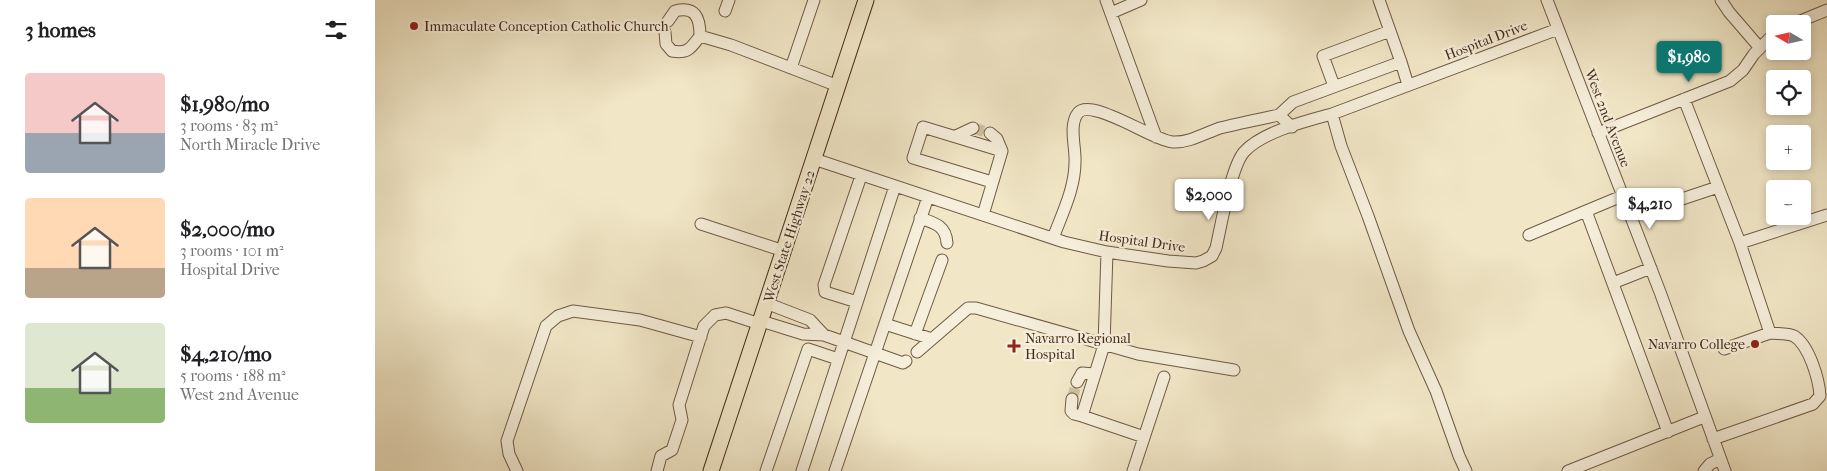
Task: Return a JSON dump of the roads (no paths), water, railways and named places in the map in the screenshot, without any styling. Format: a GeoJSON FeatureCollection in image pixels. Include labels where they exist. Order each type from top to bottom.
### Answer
{"type":"FeatureCollection","features":[{"type":"Feature","properties":{"kind":"main road","name":"West State Highway 22"},"geometry":{"type":"LineString","coordinates":[[711,471],[866,0]]}},
{"type":"Feature","properties":{"kind":"street"},"geometry":{"type":"LineString","coordinates":[[791,68],[814,0]]}},
{"type":"Feature","properties":{"kind":"street"},"geometry":{"type":"LineString","coordinates":[[1106,0],[1156,137]]}},
{"type":"Feature","properties":{"kind":"street"},"geometry":{"type":"LineString","coordinates":[[1111,13],[1141,0]]}},
{"type":"Feature","properties":{"kind":"street"},"geometry":{"type":"LineString","coordinates":[[1379,0],[1408,85]]}},
{"type":"Feature","properties":{"kind":"street","name":"West 2nd Avenue"},"geometry":{"type":"LineString","coordinates":[[1547,0],[1651,268],[1725,471]]}},
{"type":"Feature","properties":{"kind":"street"},"geometry":{"type":"LineString","coordinates":[[1721,0],[1760,48]]}},
{"type":"Feature","properties":{"kind":"street"},"geometry":{"type":"LineString","coordinates":[[683,9],[691,11],[697,17],[700,25],[700,36],[692,48],[682,53],[672,51],[666,44],[666,26],[675,11],[683,9]]}},
{"type":"Feature","properties":{"kind":"street"},"geometry":{"type":"LineString","coordinates":[[1811,17],[1827,10]]}},
{"type":"Feature","properties":{"kind":"street","name":"Hospital Drive"},"geometry":{"type":"LineString","coordinates":[[814,159],[1053,238],[1107,252],[1168,262],[1196,264],[1212,256],[1216,248],[1234,173],[1243,153],[1252,145],[1270,135],[1332,114],[1558,29]]}},
{"type":"Feature","properties":{"kind":"street"},"geometry":{"type":"LineString","coordinates":[[1334,86],[1323,56],[1390,31]]}},
{"type":"Feature","properties":{"kind":"street"},"geometry":{"type":"LineString","coordinates":[[700,36],[731,45],[838,86]]}},
{"type":"Feature","properties":{"kind":"street"},"geometry":{"type":"LineString","coordinates":[[1598,133],[1729,81],[1743,70],[1745,65],[1766,42]]}},
{"type":"Feature","properties":{"kind":"street"},"geometry":{"type":"LineString","coordinates":[[1053,238],[1074,181],[1073,124],[1078,113],[1084,109],[1098,111],[1156,137],[1173,142],[1191,139],[1218,129],[1279,115],[1293,102],[1401,62]]}},
{"type":"Feature","properties":{"kind":"street"},"geometry":{"type":"LineString","coordinates":[[1683,99],[1740,243],[1770,333]]}},
{"type":"Feature","properties":{"kind":"street"},"geometry":{"type":"LineString","coordinates":[[1332,114],[1341,146],[1409,331],[1436,391],[1459,456],[1467,471]]}},
{"type":"Feature","properties":{"kind":"street"},"geometry":{"type":"LineString","coordinates":[[1279,115],[1292,127]]}},
{"type":"Feature","properties":{"kind":"street"},"geometry":{"type":"LineString","coordinates":[[992,182],[913,158],[923,127],[1001,151]]}},
{"type":"Feature","properties":{"kind":"street"},"geometry":{"type":"LineString","coordinates":[[955,136],[973,128]]}},
{"type":"Feature","properties":{"kind":"street"},"geometry":{"type":"LineString","coordinates":[[983,215],[1001,151],[997,139],[989,133]]}},
{"type":"Feature","properties":{"kind":"street"},"geometry":{"type":"LineString","coordinates":[[857,302],[825,292],[824,285],[861,176]]}},
{"type":"Feature","properties":{"kind":"street"},"geometry":{"type":"LineString","coordinates":[[802,471],[895,186]]}},
{"type":"Feature","properties":{"kind":"street"},"geometry":{"type":"LineString","coordinates":[[1667,204],[1718,187]]}},
{"type":"Feature","properties":{"kind":"street"},"geometry":{"type":"LineString","coordinates":[[1529,235],[1623,196]]}},
{"type":"Feature","properties":{"kind":"street"},"geometry":{"type":"LineString","coordinates":[[835,471],[927,197]]}},
{"type":"Feature","properties":{"kind":"street"},"geometry":{"type":"LineString","coordinates":[[1587,211],[1668,432]]}},
{"type":"Feature","properties":{"kind":"street"},"geometry":{"type":"LineString","coordinates":[[1740,243],[1827,215]]}},
{"type":"Feature","properties":{"kind":"street"},"geometry":{"type":"LineString","coordinates":[[920,218],[941,227],[947,235],[947,243]]}},
{"type":"Feature","properties":{"kind":"street"},"geometry":{"type":"LineString","coordinates":[[701,224],[784,251]]}},
{"type":"Feature","properties":{"kind":"street"},"geometry":{"type":"LineString","coordinates":[[1082,416],[1104,345],[1107,252]]}},
{"type":"Feature","properties":{"kind":"street"},"geometry":{"type":"LineString","coordinates":[[915,334],[942,260]]}},
{"type":"Feature","properties":{"kind":"street"},"geometry":{"type":"LineString","coordinates":[[1613,283],[1651,268]]}},
{"type":"Feature","properties":{"kind":"street"},"geometry":{"type":"LineString","coordinates":[[766,303],[810,320],[824,335]]}},
{"type":"Feature","properties":{"kind":"street"},"geometry":{"type":"LineString","coordinates":[[917,352],[968,308],[976,308],[1138,354],[1234,370]]}},
{"type":"Feature","properties":{"kind":"street"},"geometry":{"type":"LineString","coordinates":[[517,471],[509,454],[507,441],[546,326],[558,316],[573,311],[640,320],[701,337]]}},
{"type":"Feature","properties":{"kind":"street"},"geometry":{"type":"LineString","coordinates":[[657,471],[661,456],[672,450],[680,427],[682,420],[679,405],[704,326],[709,320],[720,313],[803,334],[824,335],[903,363],[906,361]]}},
{"type":"Feature","properties":{"kind":"street"},"geometry":{"type":"LineString","coordinates":[[885,324],[932,339]]}},
{"type":"Feature","properties":{"kind":"street"},"geometry":{"type":"LineString","coordinates":[[1713,439],[1813,404],[1821,396],[1819,385],[1804,345],[1792,335],[1770,333],[1724,350]]}},
{"type":"Feature","properties":{"kind":"street"},"geometry":{"type":"LineString","coordinates":[[766,471],[808,348],[839,359]]}},
{"type":"Feature","properties":{"kind":"street"},"geometry":{"type":"LineString","coordinates":[[1077,382],[1082,373],[1095,374]]}},
{"type":"Feature","properties":{"kind":"street"},"geometry":{"type":"LineString","coordinates":[[1133,471],[1164,377]]}},
{"type":"Feature","properties":{"kind":"street"},"geometry":{"type":"LineString","coordinates":[[1072,399],[1071,411],[1074,414],[1144,437]]}},
{"type":"Feature","properties":{"kind":"street"},"geometry":{"type":"LineString","coordinates":[[1568,471],[1705,417]]}},
{"type":"Feature","properties":{"kind":"street"},"geometry":{"type":"LineString","coordinates":[[1704,471],[1710,464],[1720,459]]}},
{"type":"Feature","properties":{"kind":"tunnel"},"geometry":{"type":"LineString","coordinates":[[973,128],[990,133]]}},
{"type":"Feature","properties":{"kind":"tunnel"},"geometry":{"type":"LineString","coordinates":[[1072,399],[1077,382]]}},
{"type":"Feature","properties":{"kind":"place","name":"Immaculate Conception Catholic Church"},"geometry":{"type":"Point","coordinates":[414,26]}},
{"type":"Feature","properties":{"kind":"place","name":"Navarro College"},"geometry":{"type":"Point","coordinates":[1755,344]}},
{"type":"Feature","properties":{"kind":"place","name":"Navarro Regional Hospital"},"geometry":{"type":"Point","coordinates":[1014,346]}}]}
